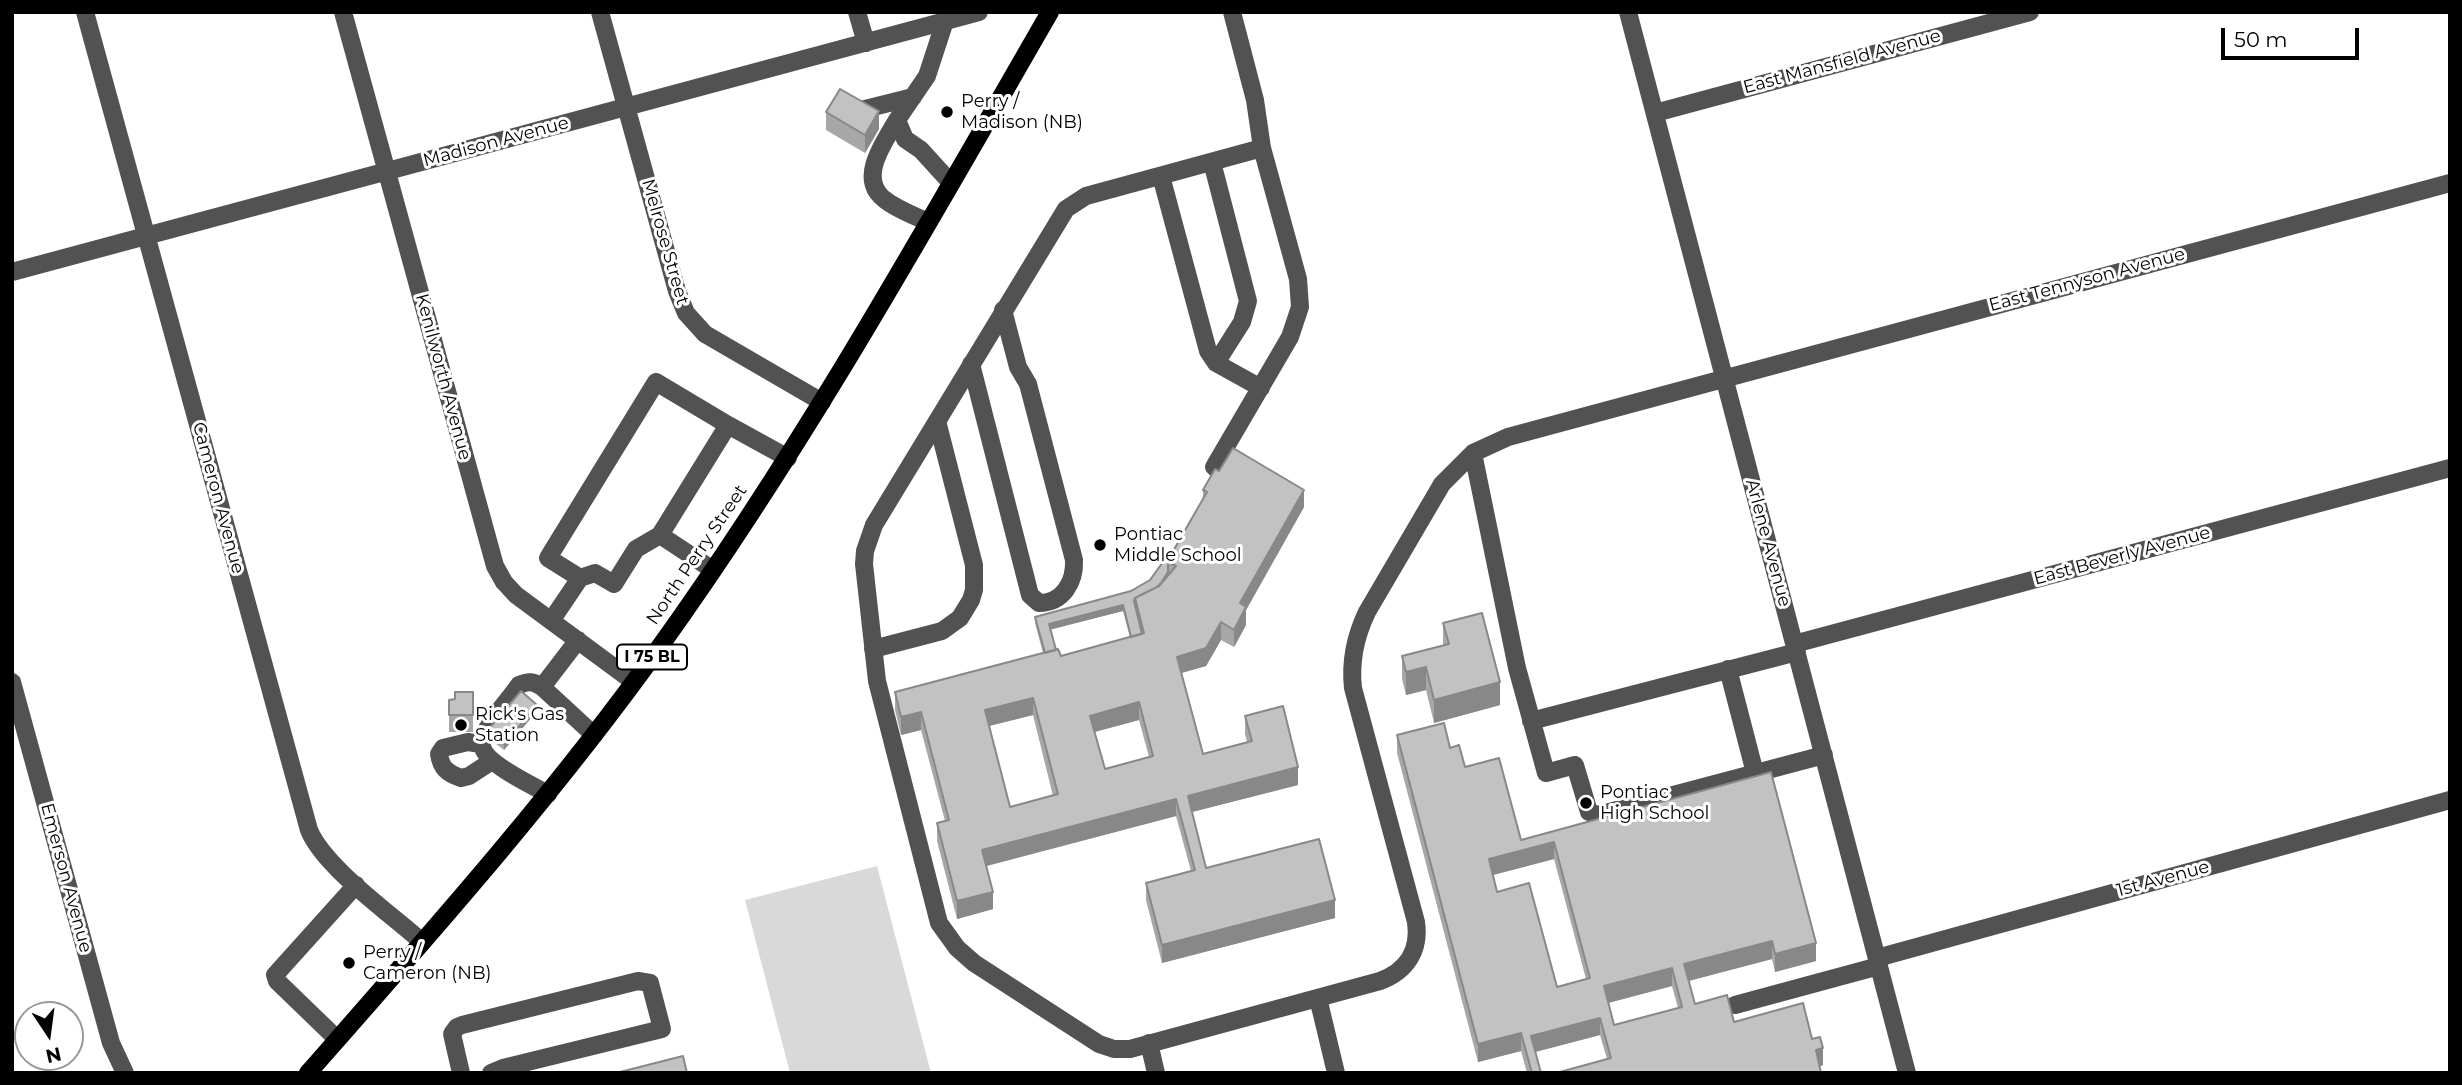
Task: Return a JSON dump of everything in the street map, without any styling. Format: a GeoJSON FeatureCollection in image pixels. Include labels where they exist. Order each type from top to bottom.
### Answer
{"type":"FeatureCollection","features":[{"type":"Feature","properties":{"kind":"main road","name":"North Perry Street"},"geometry":{"type":"LineString","coordinates":[[308,1073],[548,794],[634,682],[713,570],[822,402],[1050,12]]}},
{"type":"Feature","properties":{"kind":"street","name":"Cameron Avenue"},"geometry":{"type":"LineString","coordinates":[[85,12],[309,830],[324,855],[422,942]]}},
{"type":"Feature","properties":{"kind":"street","name":"Kenilworth Avenue"},"geometry":{"type":"LineString","coordinates":[[343,12],[495,566],[512,591],[634,682]]}},
{"type":"Feature","properties":{"kind":"street","name":"Melrose Street"},"geometry":{"type":"LineString","coordinates":[[600,12],[677,291],[686,313],[705,334],[822,402]]}},
{"type":"Feature","properties":{"kind":"street"},"geometry":{"type":"LineString","coordinates":[[857,12],[866,43]]}},
{"type":"Feature","properties":{"kind":"street","name":"Madison Avenue"},"geometry":{"type":"LineString","coordinates":[[12,272],[866,43],[914,21],[945,21],[979,12]]}},
{"type":"Feature","properties":{"kind":"street"},"geometry":{"type":"LineString","coordinates":[[1214,467],[1290,337],[1300,307],[1300,292],[1262,148],[1255,100],[1232,12]]}},
{"type":"Feature","properties":{"kind":"street","name":"Arlene Avenue"},"geometry":{"type":"LineString","coordinates":[[1628,12],[1907,1073]]}},
{"type":"Feature","properties":{"kind":"street","name":"East Mansfield Avenue"},"geometry":{"type":"LineString","coordinates":[[1655,113],[2030,12]]}},
{"type":"Feature","properties":{"kind":"street"},"geometry":{"type":"LineString","coordinates":[[928,222],[884,199],[874,184],[873,168],[879,150],[927,76],[945,21]]}},
{"type":"Feature","properties":{"kind":"street"},"geometry":{"type":"LineString","coordinates":[[865,109],[914,97]]}},
{"type":"Feature","properties":{"kind":"street"},"geometry":{"type":"LineString","coordinates":[[897,120],[905,139],[921,150],[951,183]]}},
{"type":"Feature","properties":{"kind":"street","name":"East Tennyson Avenue"},"geometry":{"type":"LineString","coordinates":[[1262,148],[1086,196],[1066,209],[874,525],[864,564],[877,681],[935,913],[947,937],[974,963],[1099,1044],[1121,1049],[1391,977],[1406,964],[1415,948],[1416,922],[1353,688],[1353,653],[1367,612],[1442,484],[1473,453],[1508,437],[1724,377],[2450,183]]}},
{"type":"Feature","properties":{"kind":"street"},"geometry":{"type":"LineString","coordinates":[[1212,162],[1248,301],[1242,322],[1216,363]]}},
{"type":"Feature","properties":{"kind":"street"},"geometry":{"type":"LineString","coordinates":[[1161,176],[1208,351],[1216,363],[1261,388]]}},
{"type":"Feature","properties":{"kind":"street"},"geometry":{"type":"LineString","coordinates":[[971,364],[1030,596],[1040,603],[1050,602],[1070,584],[1074,560],[1028,384],[1018,367],[1003,310]]}},
{"type":"Feature","properties":{"kind":"street"},"geometry":{"type":"LineString","coordinates":[[580,578],[548,558],[656,382],[788,457]]}},
{"type":"Feature","properties":{"kind":"street"},"geometry":{"type":"LineString","coordinates":[[873,649],[942,631],[966,610],[974,590],[974,565],[937,421]]}},
{"type":"Feature","properties":{"kind":"street"},"geometry":{"type":"LineString","coordinates":[[551,621],[580,578],[595,573],[614,584],[636,549],[660,535],[728,425]]}},
{"type":"Feature","properties":{"kind":"street"},"geometry":{"type":"LineString","coordinates":[[1473,453],[1517,668],[1546,773],[1575,765],[1587,808],[1593,814],[1824,755]]}},
{"type":"Feature","properties":{"kind":"street","name":"East Beverly Avenue"},"geometry":{"type":"LineString","coordinates":[[1531,721],[1728,669],[2450,468]]}},
{"type":"Feature","properties":{"kind":"street"},"geometry":{"type":"LineString","coordinates":[[660,535],[713,570]]}},
{"type":"Feature","properties":{"kind":"street"},"geometry":{"type":"LineString","coordinates":[[542,687],[578,640]]}},
{"type":"Feature","properties":{"kind":"street"},"geometry":{"type":"LineString","coordinates":[[1728,669],[1755,773]]}},
{"type":"Feature","properties":{"kind":"street","name":"Emerson Avenue"},"geometry":{"type":"LineString","coordinates":[[12,682],[111,1043],[125,1073]]}},
{"type":"Feature","properties":{"kind":"street"},"geometry":{"type":"LineString","coordinates":[[548,794],[492,761],[481,744],[486,731],[519,685],[534,682],[542,687],[594,735]]}},
{"type":"Feature","properties":{"kind":"street"},"geometry":{"type":"LineString","coordinates":[[481,744],[468,742],[443,748],[439,754],[444,770],[461,778],[492,761]]}},
{"type":"Feature","properties":{"kind":"street","name":"1st Avenue"},"geometry":{"type":"LineString","coordinates":[[1735,1005],[2450,800]]}},
{"type":"Feature","properties":{"kind":"street"},"geometry":{"type":"LineString","coordinates":[[337,1039],[276,981],[275,975],[356,884]]}},
{"type":"Feature","properties":{"kind":"street"},"geometry":{"type":"LineString","coordinates":[[461,1073],[452,1034],[462,1024],[638,981],[650,984],[662,1029],[491,1073]]}},
{"type":"Feature","properties":{"kind":"street"},"geometry":{"type":"LineString","coordinates":[[1318,998],[1336,1073]]}},
{"type":"Feature","properties":{"kind":"street"},"geometry":{"type":"LineString","coordinates":[[1149,1043],[1157,1073]]}},
{"type":"Feature","properties":{"kind":"shaded area"},"geometry":{"type":"Polygon","coordinates":[[[877,866],[931,1073],[790,1073],[745,900],[877,866]]]}},
{"type":"Feature","properties":{"kind":"building"},"geometry":{"type":"Polygon","coordinates":[[[840,89],[879,111],[865,135],[826,112],[840,89]]]}},
{"type":"Feature","properties":{"kind":"building"},"geometry":{"type":"Polygon","coordinates":[[[1233,448],[1304,490],[1240,603],[1246,607],[1234,630],[1221,622],[1206,648],[1177,657],[1203,754],[1252,741],[1245,716],[1283,706],[1298,767],[1188,796],[1206,868],[1319,839],[1335,900],[1162,945],[1146,883],[1195,870],[1176,799],[982,850],[993,892],[957,901],[937,823],[949,820],[921,712],[901,717],[895,692],[1058,649],[1061,656],[1144,633],[1135,598],[1159,586],[1176,566],[1168,562],[1172,553],[1207,492],[1203,490],[1215,469],[1219,471],[1233,448]],[[1033,698],[985,710],[1010,807],[1058,794],[1033,698]],[[1139,702],[1090,716],[1105,769],[1153,756],[1139,702]]]}},
{"type":"Feature","properties":{"kind":"building"},"geometry":{"type":"Polygon","coordinates":[[[1165,559],[1168,561],[1168,572],[1161,583],[1134,601],[1142,634],[1131,637],[1123,605],[1049,624],[1056,650],[1045,653],[1035,617],[1131,591],[1150,580],[1165,559]]]}},
{"type":"Feature","properties":{"kind":"building"},"geometry":{"type":"Polygon","coordinates":[[[1482,613],[1500,682],[1434,700],[1426,667],[1406,672],[1402,656],[1449,644],[1443,623],[1482,613]]]}},
{"type":"Feature","properties":{"kind":"building"},"geometry":{"type":"Polygon","coordinates":[[[521,691],[537,705],[504,744],[487,731],[521,691]]]}},
{"type":"Feature","properties":{"kind":"building"},"geometry":{"type":"Polygon","coordinates":[[[455,692],[473,692],[473,715],[449,715],[449,700],[455,699],[455,692]]]}},
{"type":"Feature","properties":{"kind":"building"},"geometry":{"type":"Polygon","coordinates":[[[1444,723],[1450,748],[1459,745],[1465,767],[1499,758],[1521,840],[1771,772],[1816,943],[1775,954],[1772,941],[1684,964],[1695,1004],[1727,995],[1734,1022],[1803,1003],[1812,1039],[1820,1037],[1823,1048],[1816,1050],[1821,1073],[1556,1073],[1611,1058],[1600,1018],[1531,1036],[1541,1073],[1532,1073],[1521,1033],[1478,1044],[1397,735],[1444,723]],[[1554,842],[1489,859],[1497,892],[1529,883],[1557,987],[1590,978],[1554,842]],[[1672,968],[1604,986],[1614,1025],[1682,1007],[1672,968]]]}},
{"type":"Feature","properties":{"kind":"building"},"geometry":{"type":"Polygon","coordinates":[[[683,1056],[687,1073],[616,1073],[683,1056]]]}},
{"type":"Feature","properties":{"kind":"place","name":"Perry / Madison (NB)"},"geometry":{"type":"Point","coordinates":[947,112]}},
{"type":"Feature","properties":{"kind":"place","name":"Pontiac Middle School"},"geometry":{"type":"Point","coordinates":[1100,545]}},
{"type":"Feature","properties":{"kind":"place","name":"Rick's Gas Station"},"geometry":{"type":"Point","coordinates":[461,725]}},
{"type":"Feature","properties":{"kind":"place","name":"Pontiac High School"},"geometry":{"type":"Point","coordinates":[1586,803]}},
{"type":"Feature","properties":{"kind":"place","name":"Perry / Cameron (NB)"},"geometry":{"type":"Point","coordinates":[349,963]}}]}
